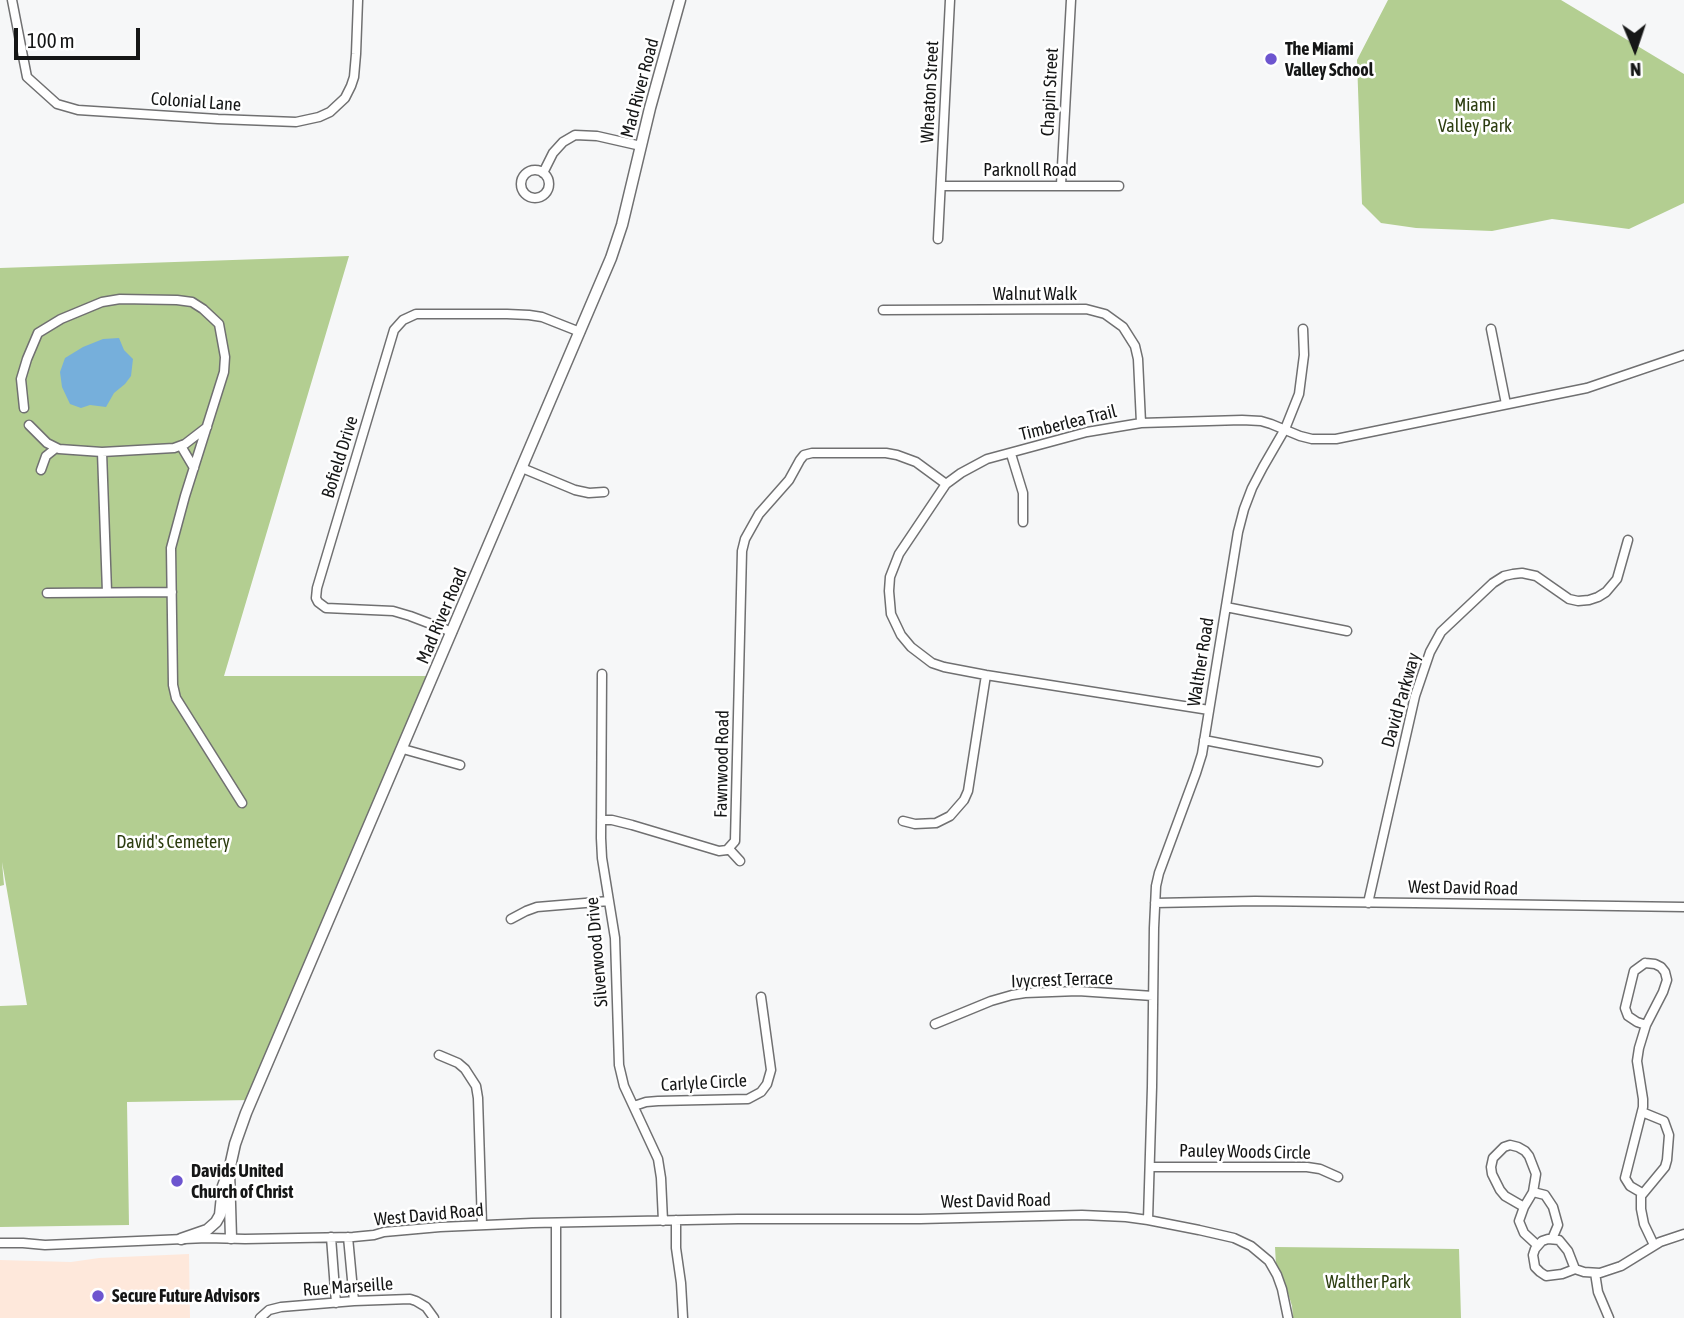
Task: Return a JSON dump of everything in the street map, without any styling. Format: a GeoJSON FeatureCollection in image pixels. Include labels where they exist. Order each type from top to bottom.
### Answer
{"type":"FeatureCollection","features":[{"type":"Feature","properties":{"kind":"street","name":"Colonial Lane"},"geometry":{"type":"LineString","coordinates":[[12,0],[27,77],[57,104],[78,110],[296,122],[330,112],[345,98],[354,77],[358,0]]}},
{"type":"Feature","properties":{"kind":"street","name":"Mad River Road"},"geometry":{"type":"LineString","coordinates":[[231,1238],[229,1171],[246,1113],[611,258],[680,0]]}},
{"type":"Feature","properties":{"kind":"street","name":"Wheaton Street"},"geometry":{"type":"LineString","coordinates":[[939,239],[950,0]]}},
{"type":"Feature","properties":{"kind":"street","name":"Chapin Street"},"geometry":{"type":"LineString","coordinates":[[1061,185],[1071,0]]}},
{"type":"Feature","properties":{"kind":"street"},"geometry":{"type":"LineString","coordinates":[[543,173],[553,152],[575,135],[597,136],[641,146]]}},
{"type":"Feature","properties":{"kind":"street","name":"Parknoll Road"},"geometry":{"type":"LineString","coordinates":[[941,186],[1119,186]]}},
{"type":"Feature","properties":{"kind":"street"},"geometry":{"type":"LineString","coordinates":[[24,408],[21,379],[27,359],[38,333],[61,319],[102,302],[120,299],[177,300],[192,302],[219,324],[225,357],[224,372],[172,548],[173,685],[176,698],[242,803]]}},
{"type":"Feature","properties":{"kind":"street","name":"Walnut Walk"},"geometry":{"type":"LineString","coordinates":[[883,310],[1086,309],[1104,314],[1123,327],[1135,346],[1141,423]]}},
{"type":"Feature","properties":{"kind":"street","name":"Bofield Drive"},"geometry":{"type":"LineString","coordinates":[[452,632],[393,611],[326,608],[316,598],[394,330],[409,316],[416,314],[530,314],[580,332]]}},
{"type":"Feature","properties":{"kind":"street","name":"Walther Road"},"geometry":{"type":"LineString","coordinates":[[1155,903],[1160,873],[1196,773],[1204,740],[1238,531],[1252,488],[1285,429],[1299,394],[1304,355],[1303,329]]}},
{"type":"Feature","properties":{"kind":"street"},"geometry":{"type":"LineString","coordinates":[[1491,330],[1506,404]]}},
{"type":"Feature","properties":{"kind":"street","name":"Timberlea Trail"},"geometry":{"type":"LineString","coordinates":[[1209,710],[944,667],[921,656],[901,635],[891,614],[889,591],[894,564],[946,484],[974,465],[1087,432],[1141,423],[1241,420],[1261,421],[1300,436],[1324,440],[1587,388],[1684,355]]}},
{"type":"Feature","properties":{"kind":"street"},"geometry":{"type":"LineString","coordinates":[[29,425],[56,448],[102,453],[174,448],[207,427]]}},
{"type":"Feature","properties":{"kind":"street"},"geometry":{"type":"LineString","coordinates":[[181,446],[194,468]]}},
{"type":"Feature","properties":{"kind":"street"},"geometry":{"type":"LineString","coordinates":[[41,470],[46,456],[56,448]]}},
{"type":"Feature","properties":{"kind":"street"},"geometry":{"type":"LineString","coordinates":[[102,453],[107,592]]}},
{"type":"Feature","properties":{"kind":"street","name":"Fawnwood Road"},"geometry":{"type":"LineString","coordinates":[[729,849],[736,836],[740,563],[743,545],[751,525],[808,453],[897,455],[916,462],[946,484]]}},
{"type":"Feature","properties":{"kind":"street"},"geometry":{"type":"LineString","coordinates":[[1011,454],[1023,493],[1023,522]]}},
{"type":"Feature","properties":{"kind":"street"},"geometry":{"type":"LineString","coordinates":[[522,468],[575,490],[604,492]]}},
{"type":"Feature","properties":{"kind":"street","name":"David Parkway"},"geometry":{"type":"LineString","coordinates":[[1368,903],[1415,696],[1430,652],[1441,632],[1493,583],[1513,573],[1536,576],[1569,599],[1578,601],[1598,597],[1617,579],[1628,540]]}},
{"type":"Feature","properties":{"kind":"street"},"geometry":{"type":"LineString","coordinates":[[47,593],[172,592]]}},
{"type":"Feature","properties":{"kind":"street"},"geometry":{"type":"LineString","coordinates":[[1226,607],[1347,631]]}},
{"type":"Feature","properties":{"kind":"street","name":"Silverwood Drive"},"geometry":{"type":"LineString","coordinates":[[602,674],[602,858],[616,954],[619,1065],[624,1086],[654,1147],[660,1167],[663,1221]]}},
{"type":"Feature","properties":{"kind":"street"},"geometry":{"type":"LineString","coordinates":[[903,821],[915,824],[936,823],[950,816],[964,800],[968,791],[986,675]]}},
{"type":"Feature","properties":{"kind":"street"},"geometry":{"type":"LineString","coordinates":[[1204,740],[1318,762]]}},
{"type":"Feature","properties":{"kind":"street"},"geometry":{"type":"LineString","coordinates":[[403,749],[460,765]]}},
{"type":"Feature","properties":{"kind":"street"},"geometry":{"type":"LineString","coordinates":[[601,820],[632,825],[719,851],[729,849],[740,861]]}},
{"type":"Feature","properties":{"kind":"street"},"geometry":{"type":"LineString","coordinates":[[511,919],[537,907],[610,901]]}},
{"type":"Feature","properties":{"kind":"street","name":"West David Road"},"geometry":{"type":"LineString","coordinates":[[1155,903],[1230,901],[1684,907]]}},
{"type":"Feature","properties":{"kind":"street"},"geometry":{"type":"LineString","coordinates":[[1148,1220],[1155,903]]}},
{"type":"Feature","properties":{"kind":"street"},"geometry":{"type":"LineString","coordinates":[[1642,1193],[1630,1186],[1625,1178],[1642,1112],[1638,1054],[1646,1025],[1667,980],[1661,967],[1650,963],[1645,963],[1634,971],[1625,1008],[1628,1016],[1646,1025]]}},
{"type":"Feature","properties":{"kind":"street","name":"Ivycrest Terrace"},"geometry":{"type":"LineString","coordinates":[[935,1024],[1012,995],[1079,991],[1153,996]]}},
{"type":"Feature","properties":{"kind":"street","name":"Carlyle Circle"},"geometry":{"type":"LineString","coordinates":[[635,1107],[657,1101],[748,1099],[761,1092],[767,1084],[771,1070],[761,997]]}},
{"type":"Feature","properties":{"kind":"street"},"geometry":{"type":"LineString","coordinates":[[439,1055],[458,1063],[471,1077],[475,1086],[478,1098],[482,1225]]}},
{"type":"Feature","properties":{"kind":"street"},"geometry":{"type":"LineString","coordinates":[[1642,1112],[1664,1121],[1669,1135],[1665,1167],[1641,1196],[1642,1218],[1654,1245]]}},
{"type":"Feature","properties":{"kind":"street"},"geometry":{"type":"LineString","coordinates":[[1524,1208],[1505,1196],[1496,1184],[1491,1167],[1497,1153],[1510,1145],[1518,1147],[1529,1156],[1536,1174],[1533,1192],[1524,1208],[1520,1215],[1520,1226],[1537,1245]]}},
{"type":"Feature","properties":{"kind":"street","name":"Pauley Woods Circle"},"geometry":{"type":"LineString","coordinates":[[1150,1167],[1307,1167],[1338,1177]]}},
{"type":"Feature","properties":{"kind":"street"},"geometry":{"type":"LineString","coordinates":[[181,1239],[206,1230],[216,1222],[220,1215],[223,1186],[229,1171]]}},
{"type":"Feature","properties":{"kind":"street"},"geometry":{"type":"LineString","coordinates":[[1533,1192],[1545,1195],[1553,1207],[1558,1225],[1552,1239]]}},
{"type":"Feature","properties":{"kind":"street","name":"West David Road"},"geometry":{"type":"LineString","coordinates":[[0,1243],[44,1245],[181,1239],[348,1237],[482,1225],[556,1223],[1082,1215],[1148,1220],[1234,1238],[1251,1246],[1269,1261],[1277,1275],[1288,1318]]}},
{"type":"Feature","properties":{"kind":"street"},"geometry":{"type":"LineString","coordinates":[[676,1220],[682,1318]]}},
{"type":"Feature","properties":{"kind":"street"},"geometry":{"type":"LineString","coordinates":[[556,1223],[556,1318]]}},
{"type":"Feature","properties":{"kind":"street"},"geometry":{"type":"LineString","coordinates":[[1575,1269],[1569,1251],[1563,1244],[1552,1239],[1537,1245],[1533,1261],[1546,1276],[1575,1269],[1595,1273],[1612,1270],[1654,1245],[1684,1234]]}},
{"type":"Feature","properties":{"kind":"street"},"geometry":{"type":"LineString","coordinates":[[331,1237],[336,1303]]}},
{"type":"Feature","properties":{"kind":"street"},"geometry":{"type":"LineString","coordinates":[[348,1237],[354,1301]]}},
{"type":"Feature","properties":{"kind":"street"},"geometry":{"type":"LineString","coordinates":[[1595,1273],[1598,1292],[1609,1318]]}},
{"type":"Feature","properties":{"kind":"street","name":"Rue Marseille"},"geometry":{"type":"LineString","coordinates":[[260,1318],[270,1310],[281,1307],[410,1299],[426,1307],[434,1318]]}},
{"type":"Feature","properties":{"kind":"shaded area"},"geometry":{"type":"Polygon","coordinates":[[[189,1254],[190,1318],[0,1318],[0,1260],[71,1262],[189,1254]]]}},
{"type":"Feature","properties":{"kind":"green space","name":"Miami Valley Park"},"geometry":{"type":"Polygon","coordinates":[[[1388,0],[1561,0],[1684,74],[1684,203],[1629,229],[1552,219],[1492,231],[1416,228],[1381,223],[1362,204],[1357,60],[1388,0]]]}},
{"type":"Feature","properties":{"kind":"green space","name":"David's Cemetery"},"geometry":{"type":"Polygon","coordinates":[[[349,256],[224,676],[434,676],[252,1100],[127,1102],[129,1225],[0,1227],[0,1006],[27,1005],[2,862],[4,885],[0,886],[0,268],[349,256]]]}},
{"type":"Feature","properties":{"kind":"green space","name":"Walther Park"},"geometry":{"type":"Polygon","coordinates":[[[1275,1247],[1459,1249],[1461,1318],[1293,1318],[1284,1280],[1276,1265],[1275,1247]]]}},
{"type":"Feature","properties":{"kind":"water"},"geometry":{"type":"Polygon","coordinates":[[[119,338],[124,350],[133,359],[131,376],[114,393],[106,407],[90,405],[81,408],[70,404],[62,387],[60,372],[65,358],[103,339],[119,338]]]}},
{"type":"Feature","properties":{"kind":"place","name":"The Miami Valley School"},"geometry":{"type":"Point","coordinates":[1271,59]}},
{"type":"Feature","properties":{"kind":"place","name":"Davids United Church of Christ"},"geometry":{"type":"Point","coordinates":[177,1181]}},
{"type":"Feature","properties":{"kind":"place","name":"Secure Future Advisors"},"geometry":{"type":"Point","coordinates":[98,1296]}}]}
